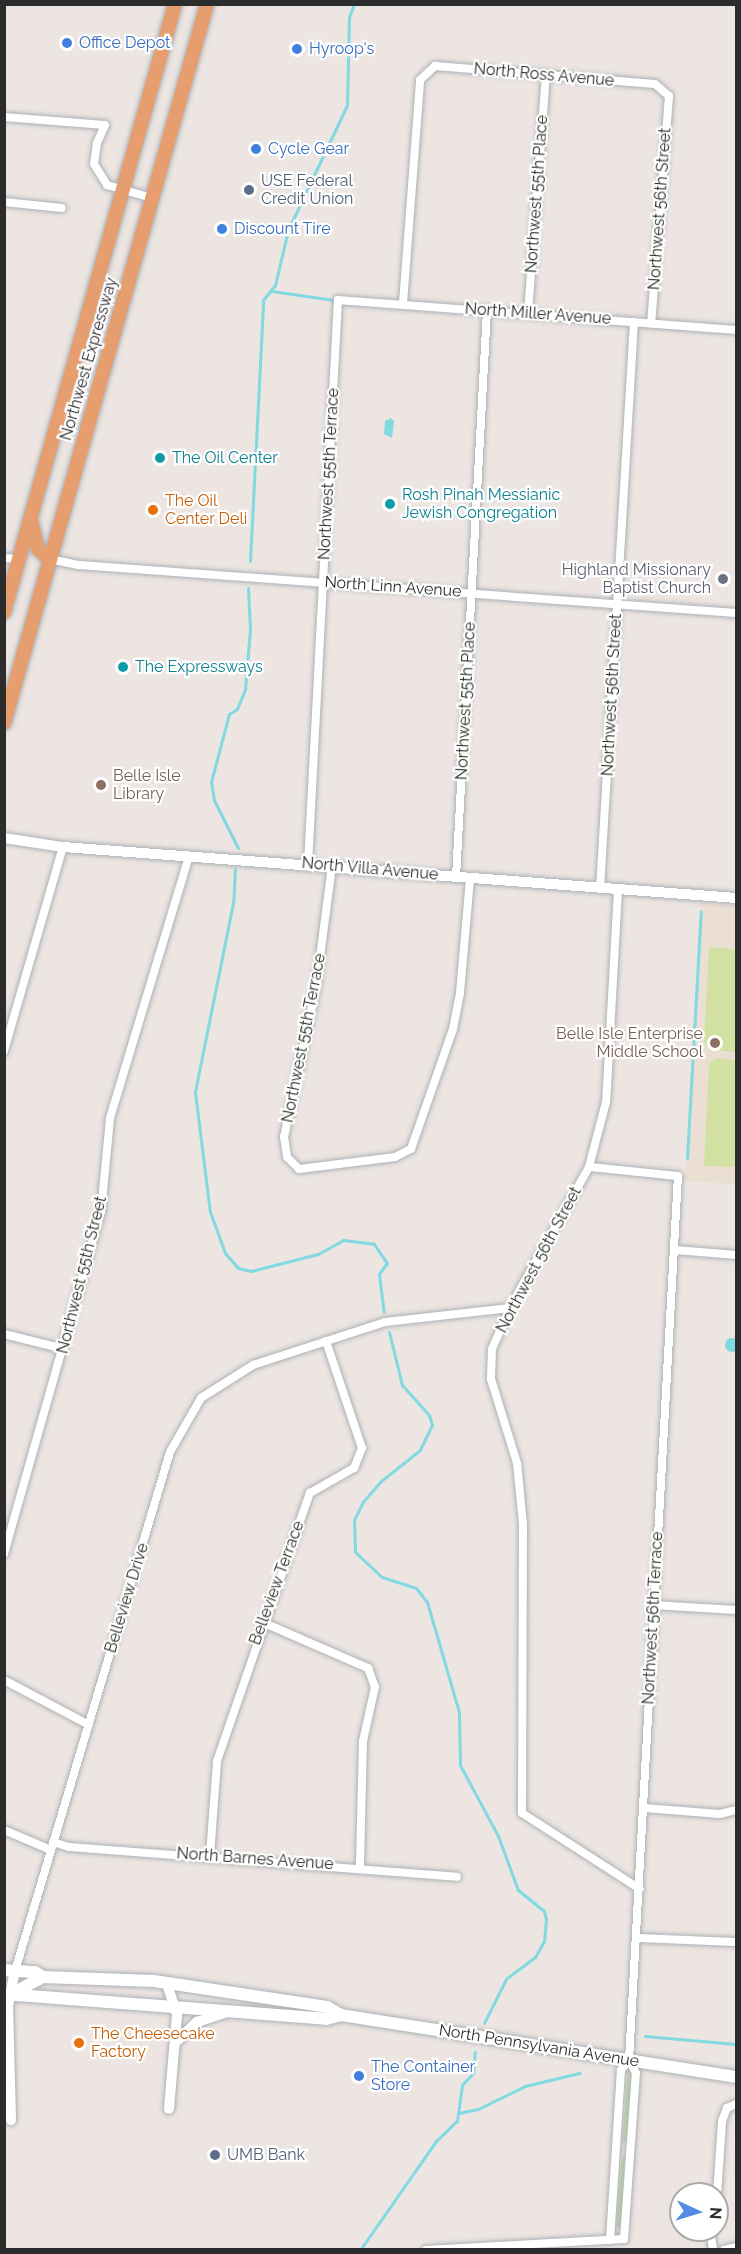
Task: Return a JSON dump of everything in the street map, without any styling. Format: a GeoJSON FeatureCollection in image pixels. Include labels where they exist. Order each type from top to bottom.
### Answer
{"type":"FeatureCollection","features":[{"type":"Feature","properties":{"kind":"highway","name":"Northwest Expressway"},"geometry":{"type":"LineString","coordinates":[[4,612],[175,4]]}},
{"type":"Feature","properties":{"kind":"highway","name":"Northwest Expressway"},"geometry":{"type":"LineString","coordinates":[[4,723],[207,4]]}},
{"type":"Feature","properties":{"kind":"highway"},"geometry":{"type":"LineString","coordinates":[[30,519],[38,549],[50,559]]}},
{"type":"Feature","properties":{"kind":"main road","name":"North Pennsylvania Avenue"},"geometry":{"type":"LineString","coordinates":[[10,1971],[35,1972],[43,1977],[167,1984],[327,2007],[341,2015],[736,2077]]}},
{"type":"Feature","properties":{"kind":"main road"},"geometry":{"type":"LineString","coordinates":[[7,1994],[43,1977]]}},
{"type":"Feature","properties":{"kind":"main road","name":"North Pennsylvania Avenue"},"geometry":{"type":"LineString","coordinates":[[7,1994],[176,2005],[226,2012],[326,2019],[341,2015]]}},
{"type":"Feature","properties":{"kind":"street","name":"North Ross Avenue"},"geometry":{"type":"LineString","coordinates":[[403,303],[420,80],[435,66],[655,84],[669,96]]}},
{"type":"Feature","properties":{"kind":"street","name":"Northwest 55th Place"},"geometry":{"type":"LineString","coordinates":[[528,313],[546,75]]}},
{"type":"Feature","properties":{"kind":"street","name":"Northwest 56th Street"},"geometry":{"type":"LineString","coordinates":[[651,323],[669,96]]}},
{"type":"Feature","properties":{"kind":"street"},"geometry":{"type":"LineString","coordinates":[[4,117],[105,125],[97,143],[94,164],[107,185],[152,198]]}},
{"type":"Feature","properties":{"kind":"street"},"geometry":{"type":"LineString","coordinates":[[4,202],[62,208]]}},
{"type":"Feature","properties":{"kind":"street","name":"North Miller Avenue"},"geometry":{"type":"LineString","coordinates":[[338,300],[403,303],[736,330]]}},
{"type":"Feature","properties":{"kind":"street","name":"Northwest 55th Terrace"},"geometry":{"type":"LineString","coordinates":[[308,864],[338,300]]}},
{"type":"Feature","properties":{"kind":"street","name":"Northwest 55th Place"},"geometry":{"type":"LineString","coordinates":[[456,877],[487,310]]}},
{"type":"Feature","properties":{"kind":"street","name":"Northwest 56th Street"},"geometry":{"type":"LineString","coordinates":[[600,889],[634,322]]}},
{"type":"Feature","properties":{"kind":"street"},"geometry":{"type":"LineString","coordinates":[[4,558],[19,559]]}},
{"type":"Feature","properties":{"kind":"street","name":"North Linn Avenue"},"geometry":{"type":"LineString","coordinates":[[50,559],[79,565],[736,614]]}},
{"type":"Feature","properties":{"kind":"street","name":"North Villa Avenue"},"geometry":{"type":"LineString","coordinates":[[4,838],[63,847],[736,898]]}},
{"type":"Feature","properties":{"kind":"street"},"geometry":{"type":"LineString","coordinates":[[4,1051],[63,847]]}},
{"type":"Feature","properties":{"kind":"street","name":"Northwest 55th Street"},"geometry":{"type":"LineString","coordinates":[[4,1554],[101,1212],[111,1118],[189,856]]}},
{"type":"Feature","properties":{"kind":"street","name":"Northwest 55th Terrace"},"geometry":{"type":"LineString","coordinates":[[332,866],[316,988],[284,1137],[287,1157],[299,1169],[395,1157],[411,1149],[453,1029],[460,993],[470,878]]}},
{"type":"Feature","properties":{"kind":"street","name":"Northwest 56th Street"},"geometry":{"type":"LineString","coordinates":[[618,890],[606,1102],[589,1167],[510,1308],[492,1349],[491,1379],[517,1463],[523,1524],[522,1813],[640,1889]]}},
{"type":"Feature","properties":{"kind":"street","name":"Northwest 56th Terrace"},"geometry":{"type":"LineString","coordinates":[[589,1167],[678,1176],[676,1250],[653,1605],[640,1889],[629,2060],[636,2073],[624,2239],[610,2240],[621,2070],[629,2060]]}},
{"type":"Feature","properties":{"kind":"street"},"geometry":{"type":"LineString","coordinates":[[676,1250],[736,1255]]}},
{"type":"Feature","properties":{"kind":"street","name":"Belleview Drive"},"geometry":{"type":"LineString","coordinates":[[11,2120],[7,1994],[10,1971],[52,1846],[170,1452],[201,1398],[253,1365],[385,1322],[510,1308]]}},
{"type":"Feature","properties":{"kind":"street"},"geometry":{"type":"LineString","coordinates":[[4,1334],[64,1349]]}},
{"type":"Feature","properties":{"kind":"street","name":"Belleview Terrace"},"geometry":{"type":"LineString","coordinates":[[210,1855],[217,1761],[262,1622],[310,1493],[354,1468],[362,1448],[326,1341]]}},
{"type":"Feature","properties":{"kind":"street"},"geometry":{"type":"LineString","coordinates":[[653,1605],[736,1610]]}},
{"type":"Feature","properties":{"kind":"street"},"geometry":{"type":"LineString","coordinates":[[262,1622],[368,1668],[375,1687],[363,1742],[360,1868]]}},
{"type":"Feature","properties":{"kind":"street"},"geometry":{"type":"LineString","coordinates":[[4,1680],[89,1725]]}},
{"type":"Feature","properties":{"kind":"street"},"geometry":{"type":"LineString","coordinates":[[644,1808],[720,1814],[736,1810]]}},
{"type":"Feature","properties":{"kind":"street","name":"North Barnes Avenue"},"geometry":{"type":"LineString","coordinates":[[4,1830],[52,1846],[210,1855],[457,1877]]}},
{"type":"Feature","properties":{"kind":"street"},"geometry":{"type":"LineString","coordinates":[[637,1938],[736,1941]]}},
{"type":"Feature","properties":{"kind":"street"},"geometry":{"type":"LineString","coordinates":[[167,1984],[176,2005],[177,2041],[169,2109]]}},
{"type":"Feature","properties":{"kind":"street"},"geometry":{"type":"LineString","coordinates":[[177,2041],[197,2022],[226,2012]]}},
{"type":"Feature","properties":{"kind":"street"},"geometry":{"type":"LineString","coordinates":[[718,2182],[722,2121],[727,2108],[736,2104]]}},
{"type":"Feature","properties":{"kind":"street"},"geometry":{"type":"LineString","coordinates":[[616,2148],[631,2149]]}},
{"type":"Feature","properties":{"kind":"street"},"geometry":{"type":"LineString","coordinates":[[426,2249],[552,2246],[610,2240]]}},
{"type":"Feature","properties":{"kind":"street"},"geometry":{"type":"LineString","coordinates":[[724,2250],[736,2247]]}},
{"type":"Feature","properties":{"kind":"shaded area","name":"Belle Isle Enterprise Middle School"},"geometry":{"type":"Polygon","coordinates":[[[700,902],[736,905],[736,1184],[685,1181],[700,902]]]}},
{"type":"Feature","properties":{"kind":"green space"},"geometry":{"type":"Polygon","coordinates":[[[709,947],[736,949],[736,1052],[711,1050],[704,1042],[709,947]]]}},
{"type":"Feature","properties":{"kind":"green space"},"geometry":{"type":"Polygon","coordinates":[[[717,1058],[736,1060],[736,1167],[704,1166],[709,1064],[717,1058]]]}},
{"type":"Feature","properties":{"kind":"green space"},"geometry":{"type":"Polygon","coordinates":[[[628,2070],[631,2073],[627,2141],[622,2143],[628,2070]]]}},
{"type":"Feature","properties":{"kind":"green space"},"geometry":{"type":"Polygon","coordinates":[[[622,2156],[625,2158],[620,2228],[616,2226],[622,2156]]]}},
{"type":"Feature","properties":{"kind":"water"},"geometry":{"type":"Polygon","coordinates":[[[391,418],[394,421],[392,438],[384,434],[385,421],[391,418]]]}},
{"type":"Feature","properties":{"kind":"water"},"geometry":{"type":"Polygon","coordinates":[[[732,1338],[737,1340],[739,1345],[737,1350],[732,1352],[727,1350],[725,1345],[727,1340],[732,1338]]]}},
{"type":"Feature","properties":{"kind":"waterway"},"geometry":{"type":"LineString","coordinates":[[250,561],[263,300],[275,285],[288,230],[347,105],[349,17],[354,4]]}},
{"type":"Feature","properties":{"kind":"waterway"},"geometry":{"type":"LineString","coordinates":[[272,291],[333,300]]}},
{"type":"Feature","properties":{"kind":"waterway"},"geometry":{"type":"LineString","coordinates":[[238,848],[214,800],[211,782],[229,714],[237,709],[245,689],[250,629],[248,588]]}},
{"type":"Feature","properties":{"kind":"waterway"},"geometry":{"type":"LineString","coordinates":[[235,869],[233,903],[195,1092],[210,1212],[225,1253],[238,1268],[251,1271],[318,1254],[343,1240],[374,1244],[387,1263],[379,1274],[384,1312]]}},
{"type":"Feature","properties":{"kind":"waterway"},"geometry":{"type":"LineString","coordinates":[[687,1158],[701,911]]}},
{"type":"Feature","properties":{"kind":"waterway"},"geometry":{"type":"LineString","coordinates":[[389,1332],[402,1385],[429,1415],[432,1425],[420,1450],[381,1481],[363,1502],[354,1520],[355,1552],[382,1577],[416,1588],[427,1602],[459,1712],[460,1765],[498,1836],[518,1890],[544,1911],[546,1919],[544,1941],[535,1957],[506,1979],[484,2023]]}},
{"type":"Feature","properties":{"kind":"waterway"},"geometry":{"type":"LineString","coordinates":[[645,2036],[736,2044]]}},
{"type":"Feature","properties":{"kind":"waterway"},"geometry":{"type":"LineString","coordinates":[[360,2250],[436,2141],[457,2121],[462,2085],[473,2073],[475,2052]]}},
{"type":"Feature","properties":{"kind":"waterway"},"geometry":{"type":"LineString","coordinates":[[459,2113],[478,2109],[525,2086],[579,2073]]}},
{"type":"Feature","properties":{"kind":"place","name":"Office Depot"},"geometry":{"type":"Point","coordinates":[67,43]}},
{"type":"Feature","properties":{"kind":"place","name":"Hyroop's"},"geometry":{"type":"Point","coordinates":[297,49]}},
{"type":"Feature","properties":{"kind":"place","name":"Cycle Gear"},"geometry":{"type":"Point","coordinates":[256,149]}},
{"type":"Feature","properties":{"kind":"place","name":"USE Federal Credit Union"},"geometry":{"type":"Point","coordinates":[249,190]}},
{"type":"Feature","properties":{"kind":"place","name":"Discount Tire"},"geometry":{"type":"Point","coordinates":[222,229]}},
{"type":"Feature","properties":{"kind":"place","name":"The Oil Center"},"geometry":{"type":"Point","coordinates":[160,458]}},
{"type":"Feature","properties":{"kind":"place","name":"Rosh Pinah Messianic Jewish Congregation"},"geometry":{"type":"Point","coordinates":[390,504]}},
{"type":"Feature","properties":{"kind":"place","name":"The Oil Center Deli"},"geometry":{"type":"Point","coordinates":[153,510]}},
{"type":"Feature","properties":{"kind":"place","name":"Highland Missionary Baptist Church"},"geometry":{"type":"Point","coordinates":[723,579]}},
{"type":"Feature","properties":{"kind":"place","name":"The Expressways"},"geometry":{"type":"Point","coordinates":[123,667]}},
{"type":"Feature","properties":{"kind":"place","name":"Belle Isle Library"},"geometry":{"type":"Point","coordinates":[101,785]}},
{"type":"Feature","properties":{"kind":"place","name":"Belle Isle Enterprise Middle School"},"geometry":{"type":"Point","coordinates":[715,1043]}},
{"type":"Feature","properties":{"kind":"place","name":"The Cheesecake Factory"},"geometry":{"type":"Point","coordinates":[79,2043]}},
{"type":"Feature","properties":{"kind":"place","name":"The Container Store"},"geometry":{"type":"Point","coordinates":[359,2076]}},
{"type":"Feature","properties":{"kind":"place","name":"UMB Bank"},"geometry":{"type":"Point","coordinates":[215,2155]}}]}
